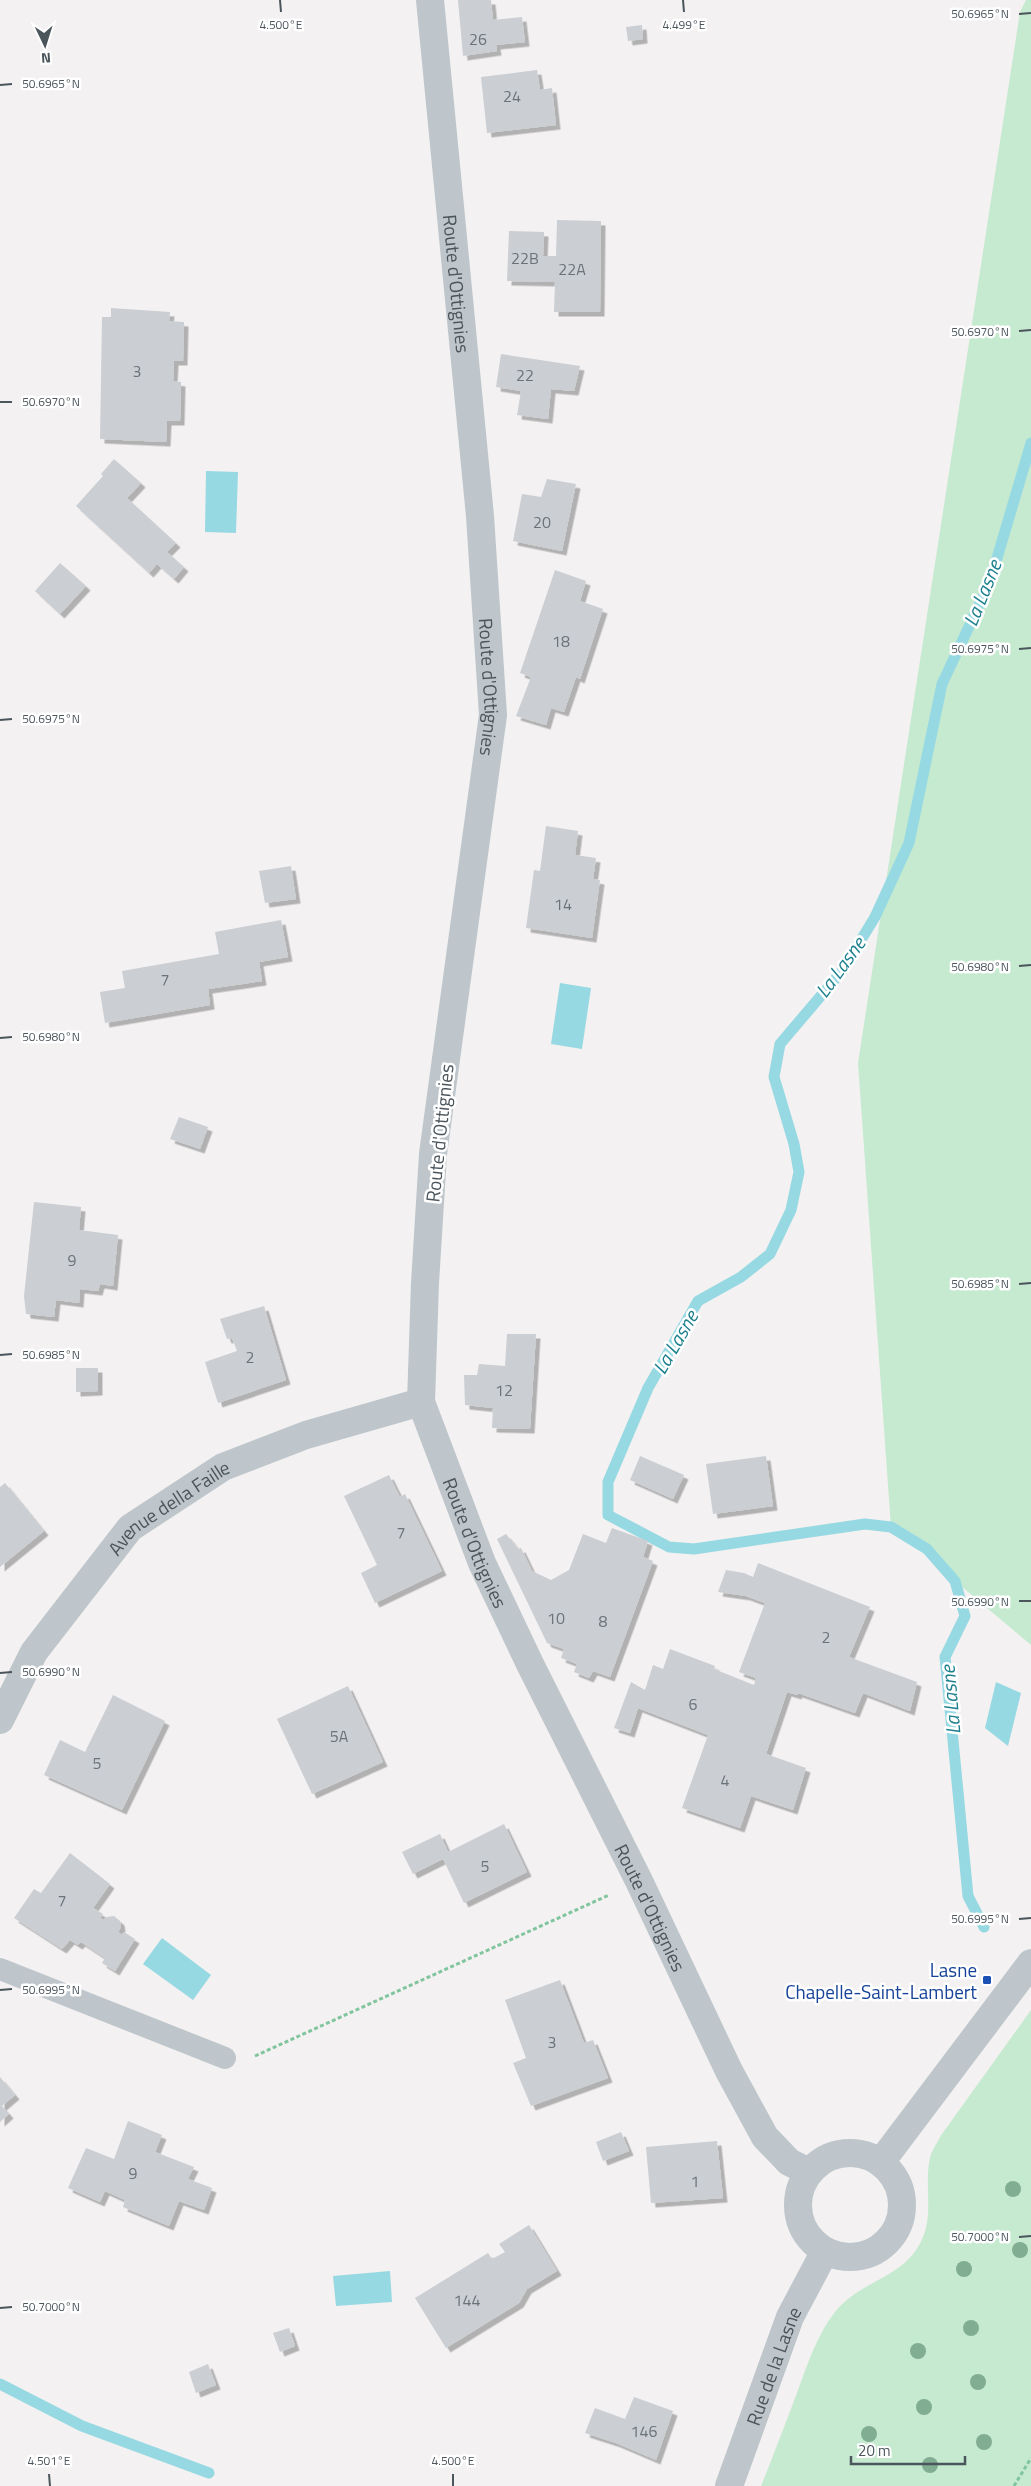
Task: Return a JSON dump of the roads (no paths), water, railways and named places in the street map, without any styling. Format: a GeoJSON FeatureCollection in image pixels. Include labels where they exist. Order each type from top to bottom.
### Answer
{"type":"FeatureCollection","features":[{"type":"Feature","properties":{"kind":"street","name":"Route d'Ottignies"},"geometry":{"type":"LineString","coordinates":[[430,0],[480,516],[493,715],[433,1154],[425,1283],[421,1402],[482,1563],[530,1664],[640,1881],[730,2071],[765,2138],[789,2162],[810,2172]]}},
{"type":"Feature","properties":{"kind":"street","name":"Avenue della Faille"},"geometry":{"type":"LineString","coordinates":[[0,1720],[34,1652],[130,1528],[223,1467],[306,1435],[421,1402]]}},
{"type":"Feature","properties":{"kind":"street"},"geometry":{"type":"LineString","coordinates":[[881,2162],[1031,1963]]}},
{"type":"Feature","properties":{"kind":"street"},"geometry":{"type":"LineString","coordinates":[[849,2153],[866,2155],[881,2162],[893,2174],[901,2190],[903,2204],[897,2230],[883,2247],[866,2256],[846,2258],[825,2251],[810,2239],[798,2214],[801,2187],[810,2172],[822,2161],[834,2155],[849,2153]]}},
{"type":"Feature","properties":{"kind":"street","name":"Rue de la Lasne"},"geometry":{"type":"LineString","coordinates":[[729,2486],[790,2317],[825,2251]]}},
{"type":"Feature","properties":{"kind":"lane"},"geometry":{"type":"LineString","coordinates":[[0,1969],[225,2058]]}},
{"type":"Feature","properties":{"kind":"water"},"geometry":{"type":"Polygon","coordinates":[[[206,471],[238,472],[236,533],[205,532],[206,471]]]}},
{"type":"Feature","properties":{"kind":"water"},"geometry":{"type":"Polygon","coordinates":[[[560,983],[591,988],[582,1049],[551,1044],[560,983]]]}},
{"type":"Feature","properties":{"kind":"water"},"geometry":{"type":"Polygon","coordinates":[[[996,1682],[1021,1693],[1008,1746],[985,1728],[996,1682]]]}},
{"type":"Feature","properties":{"kind":"water"},"geometry":{"type":"Polygon","coordinates":[[[162,1938],[211,1975],[193,2000],[143,1964],[162,1938]]]}},
{"type":"Feature","properties":{"kind":"water"},"geometry":{"type":"Polygon","coordinates":[[[390,2271],[392,2302],[336,2306],[333,2276],[390,2271]]]}},
{"type":"Feature","properties":{"kind":"waterway","name":"La Lasne"},"geometry":{"type":"LineString","coordinates":[[984,1927],[968,1896],[945,1657],[965,1616],[955,1581],[927,1549],[891,1527],[865,1524],[694,1549],[669,1547],[608,1515],[608,1482],[648,1388],[698,1301],[741,1277],[770,1254],[791,1210],[799,1172],[794,1144],[774,1077],[780,1044],[842,971],[875,917],[909,843],[942,684],[990,582],[1031,443]]}},
{"type":"Feature","properties":{"kind":"waterway"},"geometry":{"type":"LineString","coordinates":[[0,2384],[82,2426],[209,2473]]}},
{"type":"Feature","properties":{"kind":"place","name":"Lasne Chapelle-Saint-Lambert"},"geometry":{"type":"Point","coordinates":[987,1980]}}]}
